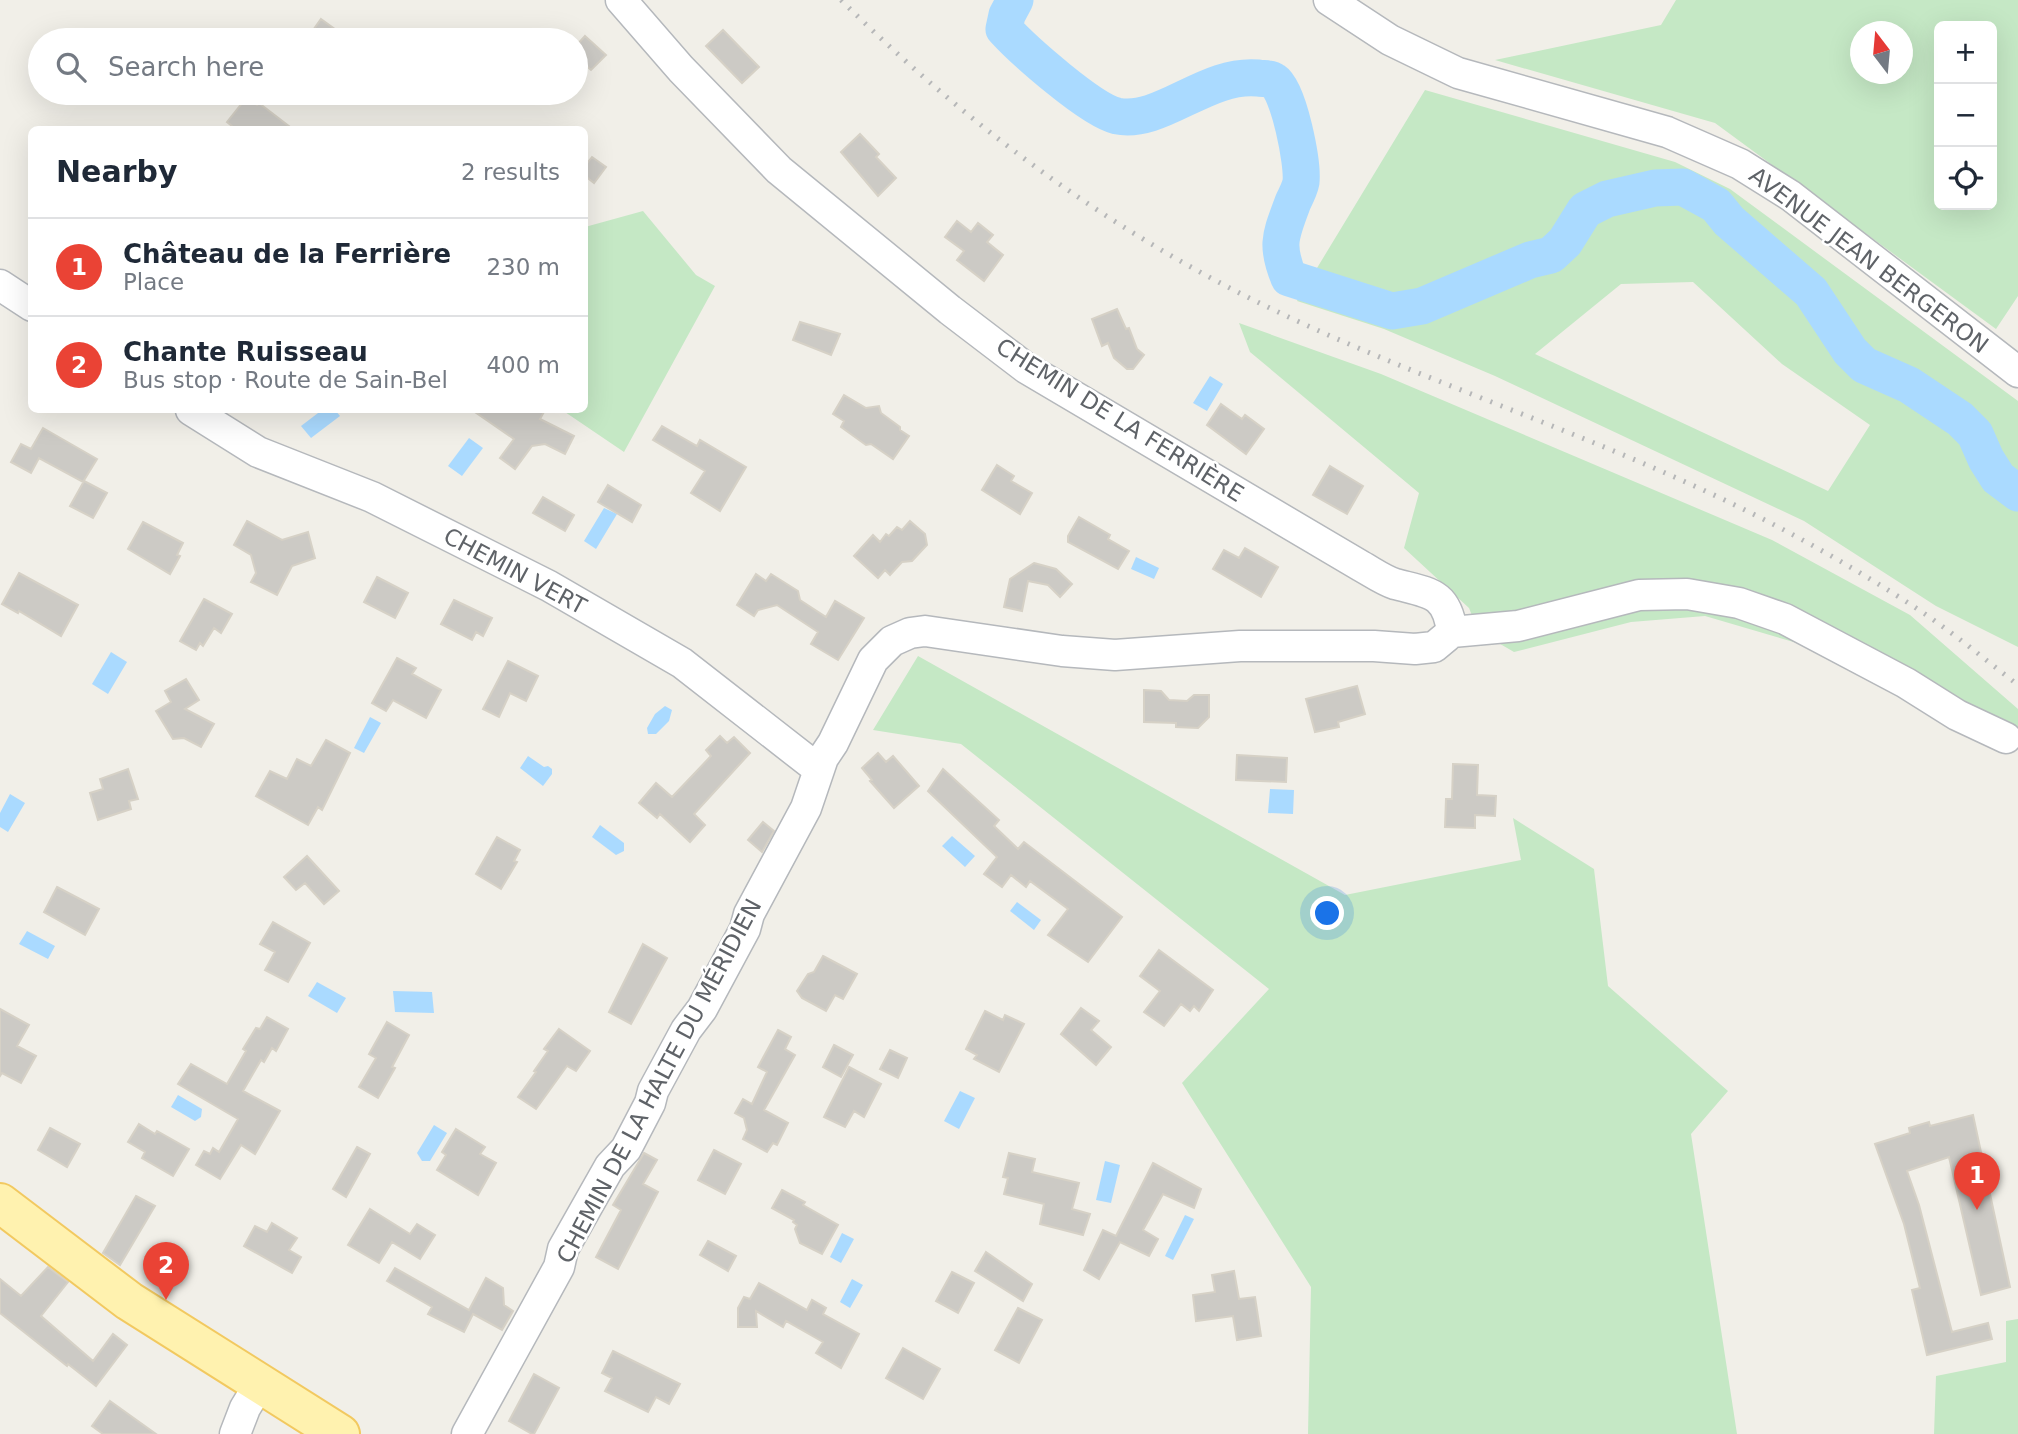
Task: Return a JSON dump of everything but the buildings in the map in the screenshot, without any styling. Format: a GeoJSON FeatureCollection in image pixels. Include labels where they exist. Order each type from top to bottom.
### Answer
{"type":"FeatureCollection","features":[{"type":"Feature","properties":{"kind":"main road"},"geometry":{"type":"LineString","coordinates":[[0,1203],[129,1301],[340,1434]]}},
{"type":"Feature","properties":{"kind":"street","name":"CHEMIN DE LA FERRIÈRE"},"geometry":{"type":"LineString","coordinates":[[621,0],[672,59],[779,170],[950,310],[1026,368],[1361,566],[1392,583],[1420,589],[1439,599],[1447,608],[1452,632]]}},
{"type":"Feature","properties":{"kind":"street","name":"AVENUE JEAN BERGERON"},"geometry":{"type":"LineString","coordinates":[[1329,0],[1390,40],[1458,73],[1667,132],[1740,164],[1791,196],[2018,372]]}},
{"type":"Feature","properties":{"kind":"street"},"geometry":{"type":"LineString","coordinates":[[0,285],[28,303]]}},
{"type":"Feature","properties":{"kind":"street","name":"CHEMIN VERT"},"geometry":{"type":"LineString","coordinates":[[196,413],[258,452],[372,497],[549,586],[682,663],[818,769]]}},
{"type":"Feature","properties":{"kind":"street","name":"CHEMIN DE LA HALTE DU MÉRIDIEN"},"geometry":{"type":"LineString","coordinates":[[467,1434],[559,1267],[570,1237],[610,1166],[626,1149],[650,1103],[653,1091],[686,1030],[702,1009],[745,929],[749,914],[806,808],[816,783],[818,769],[873,660],[891,641],[910,633],[941,632],[1062,651],[1115,655],[1240,646],[1374,646],[1415,649],[1434,647],[1452,632],[1518,626],[1639,596],[1687,594],[1739,603],[1785,619],[1906,683],[1957,715],[2006,738]]}},
{"type":"Feature","properties":{"kind":"street"},"geometry":{"type":"LineString","coordinates":[[235,1434],[245,1408],[260,1385]]}},
{"type":"Feature","properties":{"kind":"green space"},"geometry":{"type":"Polygon","coordinates":[[[1676,0],[2018,0],[2018,296],[1996,329],[1715,123],[1495,60],[1661,25],[1676,0]]]}},
{"type":"Feature","properties":{"kind":"green space"},"geometry":{"type":"Polygon","coordinates":[[[1425,90],[1675,162],[1730,189],[2018,401],[2018,647],[1936,606],[1804,521],[1495,376],[1384,329],[1297,301],[1425,90]],[[1693,282],[1621,284],[1535,354],[1828,491],[1870,425],[1782,364],[1693,282]]]}},
{"type":"Feature","properties":{"kind":"green space"},"geometry":{"type":"Polygon","coordinates":[[[643,211],[696,275],[715,286],[624,452],[566,413],[588,413],[588,226],[643,211]]]}},
{"type":"Feature","properties":{"kind":"green space"},"geometry":{"type":"Polygon","coordinates":[[[1239,323],[1381,374],[1772,540],[1910,615],[2018,709],[2018,739],[1934,715],[1804,645],[1705,616],[1631,622],[1514,652],[1478,631],[1469,608],[1404,548],[1419,493],[1250,352],[1239,323]]]}},
{"type":"Feature","properties":{"kind":"green space"},"geometry":{"type":"Polygon","coordinates":[[[918,656],[1345,895],[1521,860],[1513,818],[1594,869],[1608,986],[1728,1091],[1691,1134],[1737,1434],[1308,1434],[1311,1287],[1182,1083],[1269,989],[961,744],[873,730],[918,656]]]}},
{"type":"Feature","properties":{"kind":"green space"},"geometry":{"type":"Polygon","coordinates":[[[2018,1319],[2018,1434],[1934,1434],[1936,1376],[2006,1362],[2006,1321],[2018,1319]]]}},
{"type":"Feature","properties":{"kind":"water"},"geometry":{"type":"Polygon","coordinates":[[[1210,376],[1223,384],[1207,411],[1193,403],[1210,376]]]}},
{"type":"Feature","properties":{"kind":"water"},"geometry":{"type":"Polygon","coordinates":[[[318,413],[338,413],[340,416],[311,438],[301,426],[318,413]]]}},
{"type":"Feature","properties":{"kind":"water"},"geometry":{"type":"Polygon","coordinates":[[[469,438],[483,448],[462,476],[448,466],[469,438]]]}},
{"type":"Feature","properties":{"kind":"water"},"geometry":{"type":"Polygon","coordinates":[[[604,508],[617,514],[596,549],[584,541],[604,508]]]}},
{"type":"Feature","properties":{"kind":"water"},"geometry":{"type":"Polygon","coordinates":[[[1136,557],[1159,568],[1154,579],[1131,569],[1136,557]]]}},
{"type":"Feature","properties":{"kind":"water"},"geometry":{"type":"Polygon","coordinates":[[[111,652],[127,662],[108,694],[92,684],[111,652]]]}},
{"type":"Feature","properties":{"kind":"water"},"geometry":{"type":"Polygon","coordinates":[[[665,706],[672,710],[669,721],[656,734],[648,734],[647,728],[655,714],[665,706]]]}},
{"type":"Feature","properties":{"kind":"water"},"geometry":{"type":"Polygon","coordinates":[[[370,717],[381,723],[364,753],[354,748],[370,717]]]}},
{"type":"Feature","properties":{"kind":"water"},"geometry":{"type":"Polygon","coordinates":[[[528,756],[552,769],[552,774],[543,786],[520,768],[528,756]]]}},
{"type":"Feature","properties":{"kind":"water"},"geometry":{"type":"Polygon","coordinates":[[[1270,789],[1294,790],[1293,814],[1268,813],[1270,789]]]}},
{"type":"Feature","properties":{"kind":"water"},"geometry":{"type":"Polygon","coordinates":[[[10,794],[25,803],[8,832],[0,827],[0,813],[10,794]]]}},
{"type":"Feature","properties":{"kind":"water"},"geometry":{"type":"Polygon","coordinates":[[[600,825],[624,843],[624,851],[616,855],[592,837],[600,825]]]}},
{"type":"Feature","properties":{"kind":"water"},"geometry":{"type":"Polygon","coordinates":[[[952,836],[975,856],[965,867],[942,846],[952,836]]]}},
{"type":"Feature","properties":{"kind":"water"},"geometry":{"type":"Polygon","coordinates":[[[1017,902],[1041,920],[1034,930],[1010,911],[1017,902]]]}},
{"type":"Feature","properties":{"kind":"water"},"geometry":{"type":"Polygon","coordinates":[[[27,931],[55,946],[48,959],[19,944],[27,931]]]}},
{"type":"Feature","properties":{"kind":"water"},"geometry":{"type":"Polygon","coordinates":[[[317,982],[346,998],[337,1013],[308,996],[317,982]]]}},
{"type":"Feature","properties":{"kind":"water"},"geometry":{"type":"Polygon","coordinates":[[[393,991],[432,992],[434,1013],[395,1012],[393,991]]]}},
{"type":"Feature","properties":{"kind":"water"},"geometry":{"type":"Polygon","coordinates":[[[960,1091],[975,1098],[959,1129],[944,1121],[960,1091]]]}},
{"type":"Feature","properties":{"kind":"water"},"geometry":{"type":"Polygon","coordinates":[[[178,1095],[202,1109],[201,1117],[195,1121],[171,1107],[178,1095]]]}},
{"type":"Feature","properties":{"kind":"water"},"geometry":{"type":"Polygon","coordinates":[[[434,1125],[447,1133],[430,1161],[422,1161],[417,1153],[434,1125]]]}},
{"type":"Feature","properties":{"kind":"water"},"geometry":{"type":"Polygon","coordinates":[[[1105,1161],[1120,1165],[1111,1203],[1096,1200],[1105,1161]]]}},
{"type":"Feature","properties":{"kind":"water"},"geometry":{"type":"Polygon","coordinates":[[[1185,1215],[1194,1219],[1173,1260],[1165,1256],[1185,1215]]]}},
{"type":"Feature","properties":{"kind":"water"},"geometry":{"type":"Polygon","coordinates":[[[842,1233],[854,1239],[841,1263],[830,1257],[842,1233]]]}},
{"type":"Feature","properties":{"kind":"water"},"geometry":{"type":"Polygon","coordinates":[[[852,1279],[863,1285],[850,1308],[840,1302],[852,1279]]]}},
{"type":"Feature","properties":{"kind":"waterway"},"geometry":{"type":"LineString","coordinates":[[1015,0],[1007,15],[1004,29],[1075,92],[1117,116],[1134,117],[1150,113],[1220,83],[1239,79],[1269,79],[1280,87],[1290,112],[1301,173],[1300,184],[1281,240],[1282,256],[1289,278],[1392,311],[1422,306],[1530,260],[1551,255],[1565,242],[1585,210],[1607,199],[1655,188],[1683,187],[1716,205],[1729,221],[1811,292],[1850,351],[1864,365],[1909,385],[1960,419],[1975,434],[1998,478],[2018,493]]}},
{"type":"Feature","properties":{"kind":"railway"},"geometry":{"type":"LineString","coordinates":[[841,0],[922,75],[1007,146],[1097,210],[1191,267],[1312,328],[1628,457],[1751,513],[1810,544],[1925,614],[2018,685]]}},
{"type":"Feature","properties":{"kind":"place","name":"Château de la Ferrière"},"geometry":{"type":"Point","coordinates":[1977,1210]}},
{"type":"Feature","properties":{"kind":"place","name":"Chante Ruisseau"},"geometry":{"type":"Point","coordinates":[166,1300]}}]}
